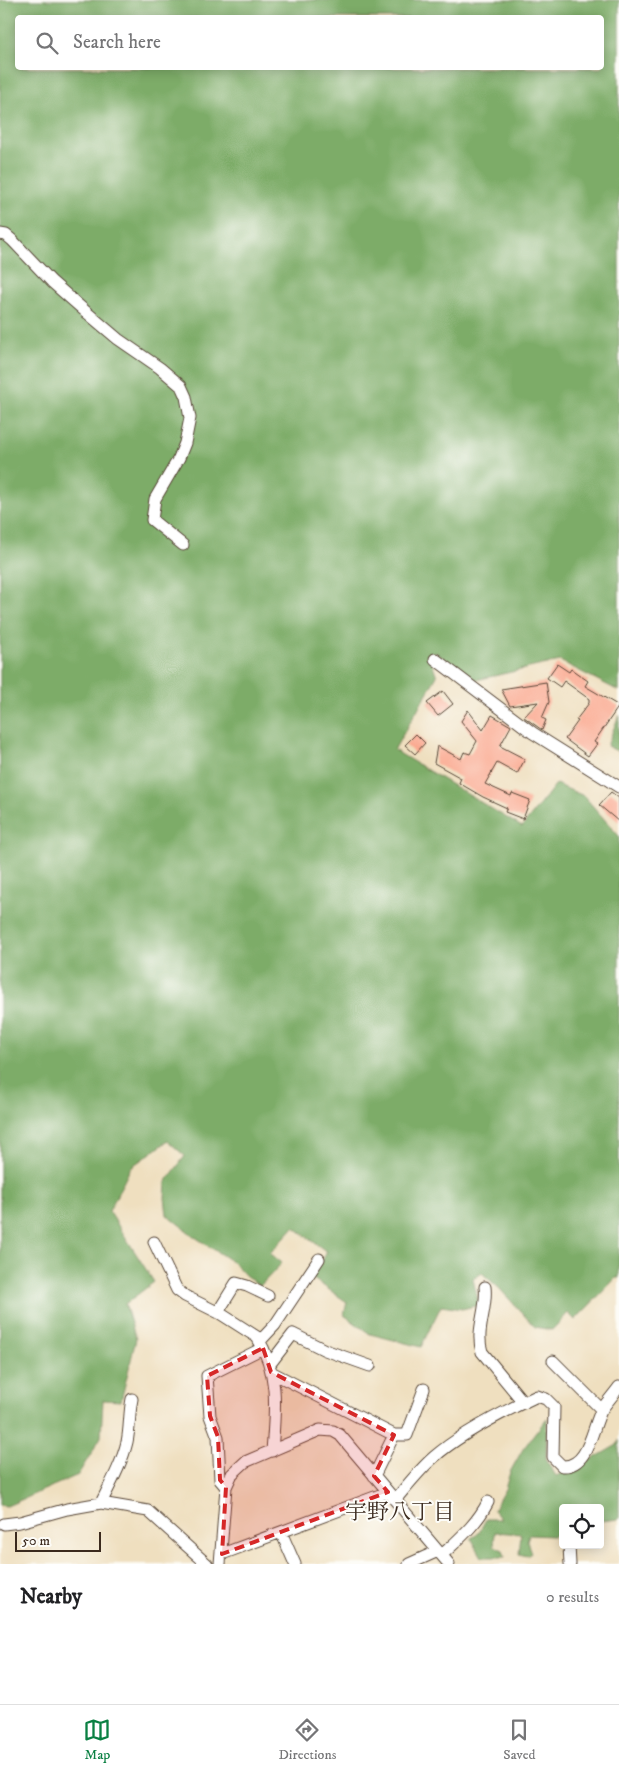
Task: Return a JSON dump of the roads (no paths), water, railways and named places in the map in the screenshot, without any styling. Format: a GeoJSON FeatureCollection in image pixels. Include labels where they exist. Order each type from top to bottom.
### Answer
{"type":"FeatureCollection","features":[{"type":"Feature","properties":{"kind":"street"},"geometry":{"type":"LineString","coordinates":[[0,234],[12,240],[52,282],[98,322],[181,386],[186,397],[190,418],[185,443],[179,458],[155,499],[152,520],[183,545]]}},
{"type":"Feature","properties":{"kind":"street"},"geometry":{"type":"LineString","coordinates":[[435,659],[533,733],[619,786]]}},
{"type":"Feature","properties":{"kind":"street"},"geometry":{"type":"LineString","coordinates":[[154,1242],[177,1290],[218,1312],[257,1337],[271,1368],[276,1397],[272,1451]]}},
{"type":"Feature","properties":{"kind":"street"},"geometry":{"type":"LineString","coordinates":[[226,1487],[220,1480],[218,1437],[210,1416],[207,1376],[261,1345],[319,1259]]}},
{"type":"Feature","properties":{"kind":"street"},"geometry":{"type":"LineString","coordinates":[[218,1312],[236,1284],[247,1286],[268,1296]]}},
{"type":"Feature","properties":{"kind":"street"},"geometry":{"type":"LineString","coordinates":[[485,1286],[486,1294],[478,1342],[482,1352],[524,1403]]}},
{"type":"Feature","properties":{"kind":"street"},"geometry":{"type":"LineString","coordinates":[[271,1368],[293,1334],[325,1350],[370,1366]]}},
{"type":"Feature","properties":{"kind":"street"},"geometry":{"type":"LineString","coordinates":[[553,1361],[602,1410]]}},
{"type":"Feature","properties":{"kind":"street"},"geometry":{"type":"LineString","coordinates":[[271,1368],[394,1435],[407,1435],[424,1388]]}},
{"type":"Feature","properties":{"kind":"street"},"geometry":{"type":"LineString","coordinates":[[443,1557],[391,1496],[374,1476],[340,1435],[333,1431],[320,1430],[245,1462],[232,1474],[226,1487],[221,1559],[281,1532],[391,1496],[444,1449],[537,1396],[546,1399],[554,1407],[553,1457],[562,1466],[570,1467],[584,1454],[591,1441],[602,1410],[619,1387]]}},
{"type":"Feature","properties":{"kind":"street"},"geometry":{"type":"LineString","coordinates":[[101,1503],[118,1468],[127,1441],[132,1399]]}},
{"type":"Feature","properties":{"kind":"street"},"geometry":{"type":"LineString","coordinates":[[374,1476],[394,1435]]}},
{"type":"Feature","properties":{"kind":"street"},"geometry":{"type":"LineString","coordinates":[[409,1564],[443,1557],[482,1515],[488,1502]]}},
{"type":"Feature","properties":{"kind":"street"},"geometry":{"type":"LineString","coordinates":[[4,1524],[101,1503],[148,1511],[207,1564]]}},
{"type":"Feature","properties":{"kind":"street"},"geometry":{"type":"LineString","coordinates":[[281,1532],[295,1564]]}},
{"type":"Feature","properties":{"kind":"street"},"geometry":{"type":"LineString","coordinates":[[568,1549],[570,1564]]}},
{"type":"Feature","properties":{"kind":"district","name":"宇野八丁目"},"geometry":{"type":"Point","coordinates":[400,1512]}}]}
